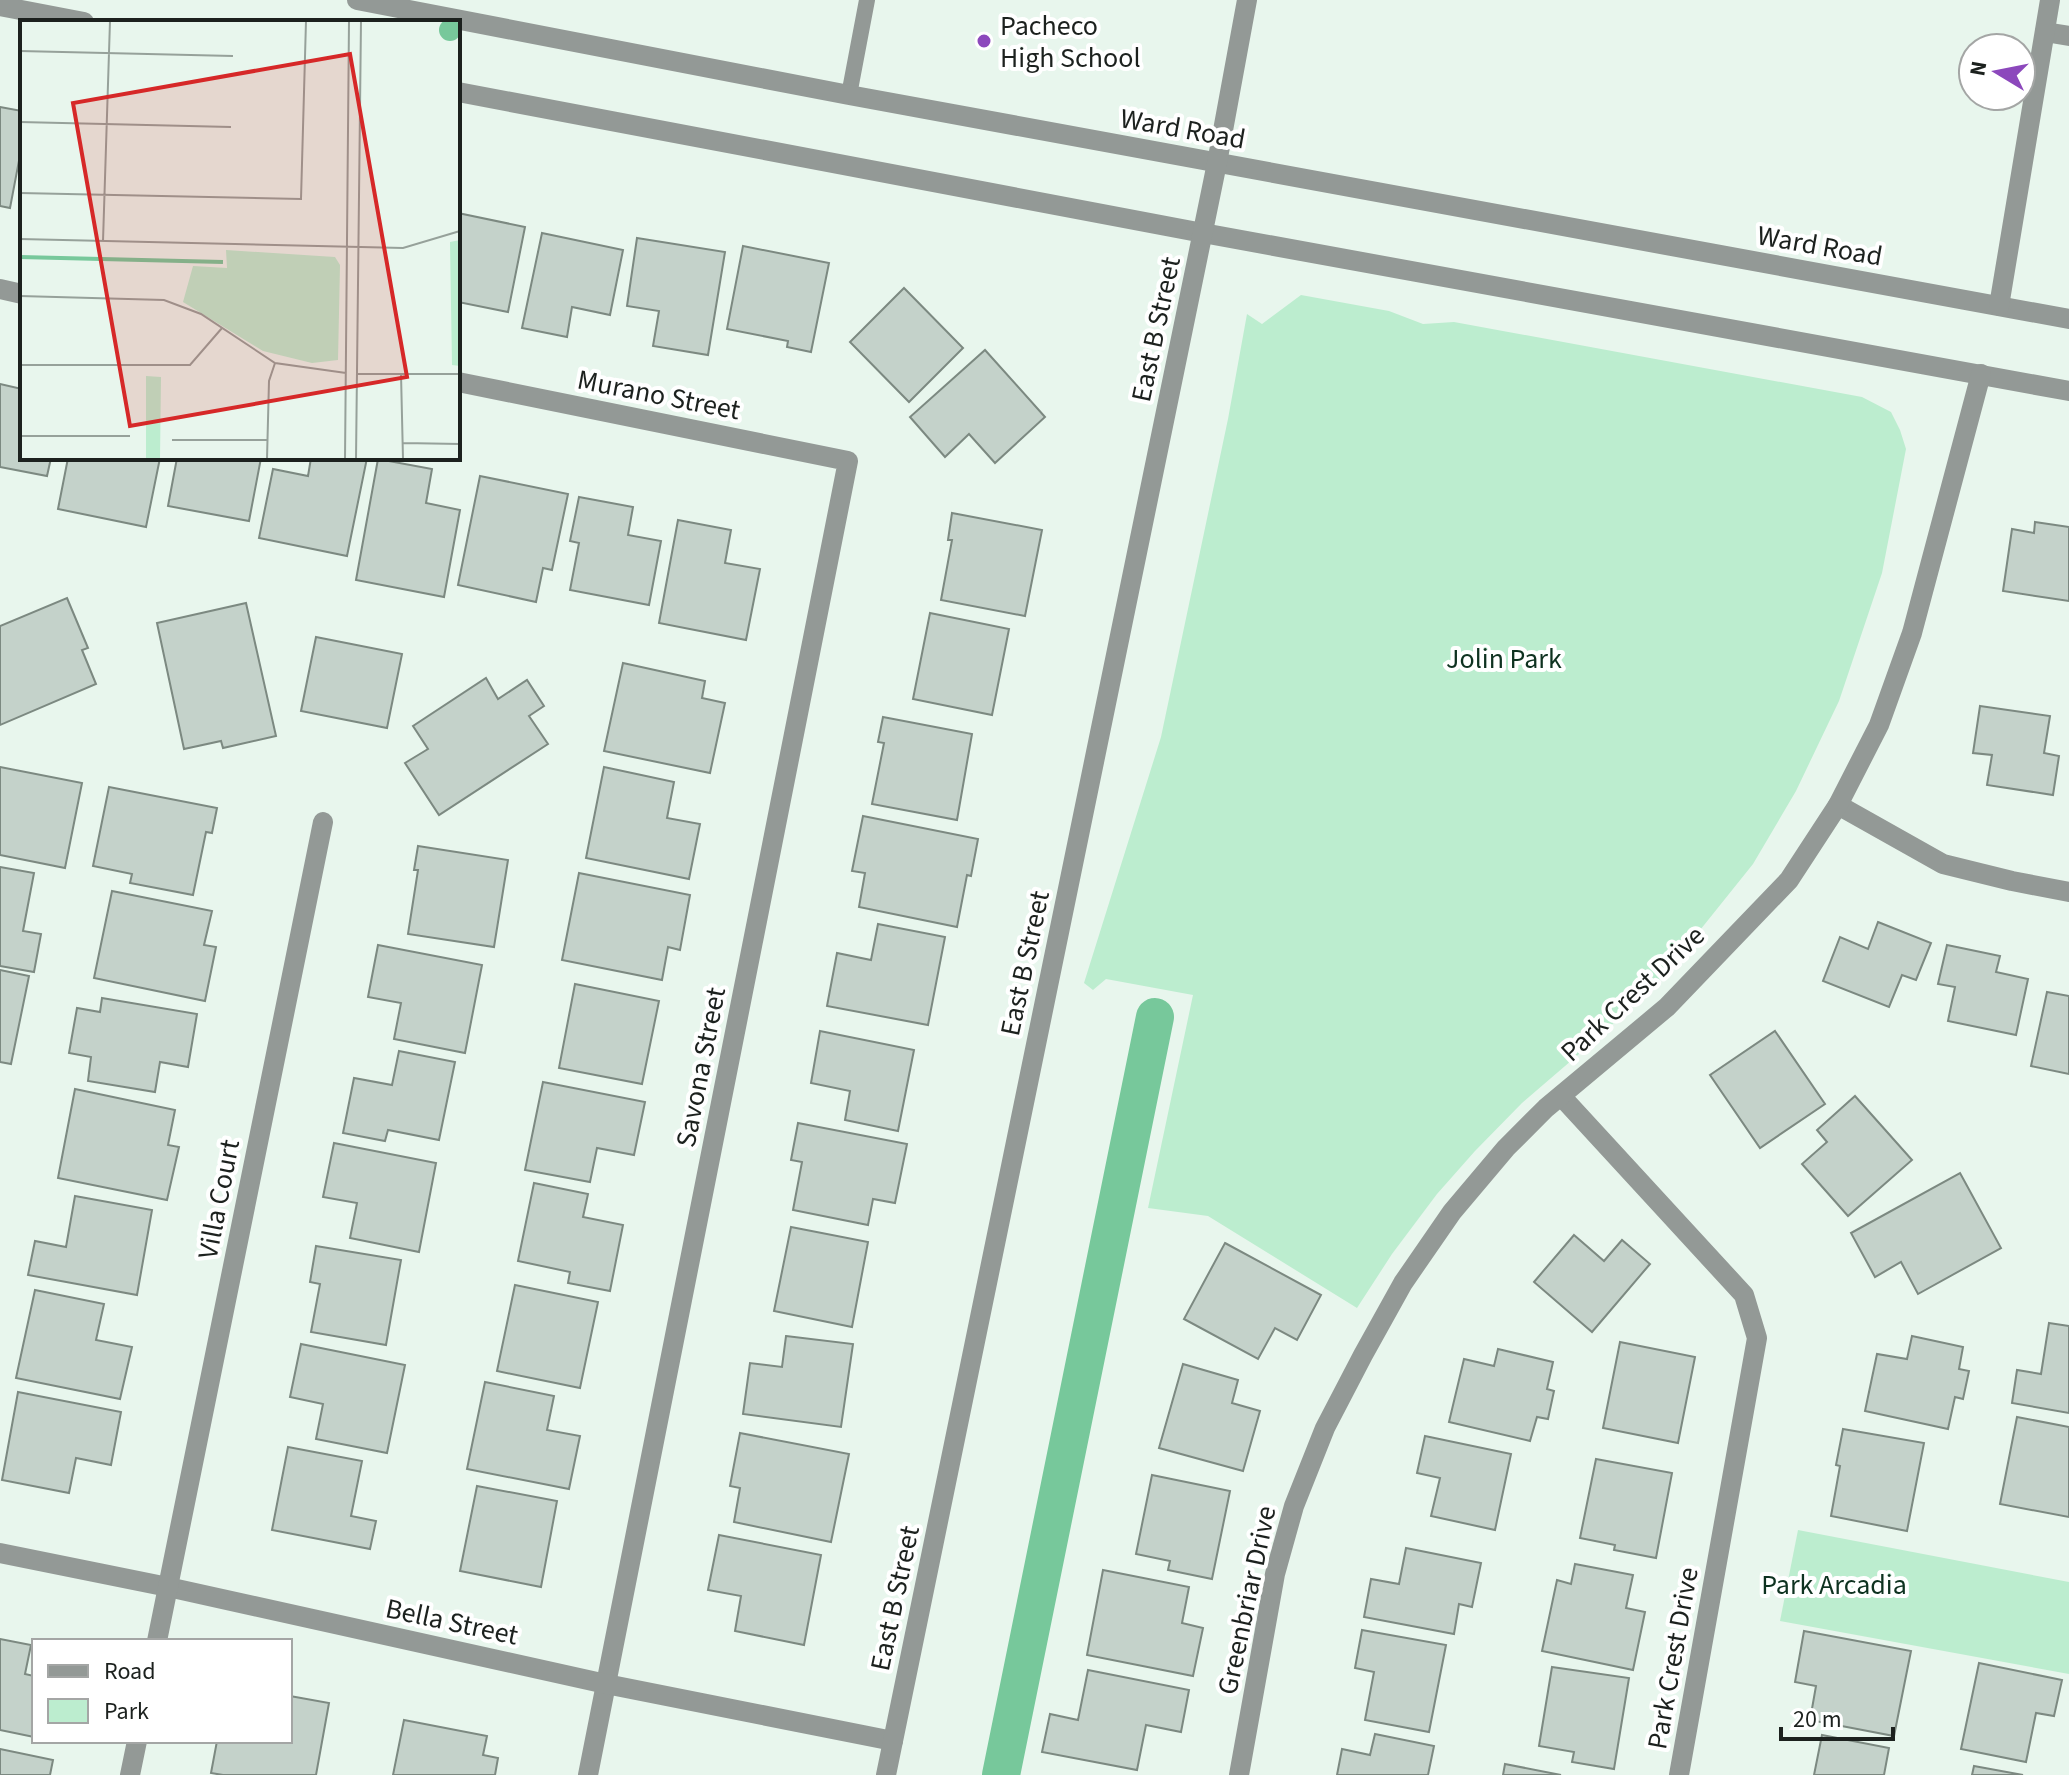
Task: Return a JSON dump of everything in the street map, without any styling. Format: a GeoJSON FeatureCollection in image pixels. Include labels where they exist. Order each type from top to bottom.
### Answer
{"type":"FeatureCollection","features":[{"type":"Feature","properties":{"kind":"street","name":"Ward Road"},"geometry":{"type":"LineString","coordinates":[[357,0],[849,95],[2069,319]]}},
{"type":"Feature","properties":{"kind":"street","name":"East B Street"},"geometry":{"type":"LineString","coordinates":[[886,1775],[1203,233],[1247,0]]}},
{"type":"Feature","properties":{"kind":"street"},"geometry":{"type":"LineString","coordinates":[[1999,306],[2050,0]]}},
{"type":"Feature","properties":{"kind":"street"},"geometry":{"type":"LineString","coordinates":[[0,6],[74,20]]}},
{"type":"Feature","properties":{"kind":"street"},"geometry":{"type":"LineString","coordinates":[[2045,32],[2069,36]]}},
{"type":"Feature","properties":{"kind":"street"},"geometry":{"type":"LineString","coordinates":[[460,92],[1203,233],[2069,391]]}},
{"type":"Feature","properties":{"kind":"street"},"geometry":{"type":"LineString","coordinates":[[0,289],[20,294]]}},
{"type":"Feature","properties":{"kind":"street","name":"Park Crest Drive"},"geometry":{"type":"LineString","coordinates":[[1679,1775],[1757,1338],[1744,1295],[1561,1096],[1667,1007],[1789,880],[1838,805],[1879,725],[1912,633],[1981,374]]}},
{"type":"Feature","properties":{"kind":"street","name":"Murano Street"},"geometry":{"type":"LineString","coordinates":[[460,382],[848,461]]}},
{"type":"Feature","properties":{"kind":"street","name":"Savona Street"},"geometry":{"type":"LineString","coordinates":[[588,1775],[848,461]]}},
{"type":"Feature","properties":{"kind":"street"},"geometry":{"type":"LineString","coordinates":[[1838,805],[1943,864],[2069,892]]}},
{"type":"Feature","properties":{"kind":"street","name":"Villa Court"},"geometry":{"type":"LineString","coordinates":[[157,1639],[323,822]]}},
{"type":"Feature","properties":{"kind":"street","name":"Greenbriar Drive"},"geometry":{"type":"LineString","coordinates":[[1239,1775],[1275,1574],[1294,1506],[1325,1428],[1403,1283],[1452,1212],[1506,1148],[1561,1096]]}},
{"type":"Feature","properties":{"kind":"street","name":"Bella Street"},"geometry":{"type":"LineString","coordinates":[[0,1553],[606,1684],[893,1741]]}},
{"type":"Feature","properties":{"kind":"street"},"geometry":{"type":"LineString","coordinates":[[130,1775],[137,1743]]}},
{"type":"Feature","properties":{"kind":"lane"},"geometry":{"type":"LineString","coordinates":[[849,95],[867,0]]}},
{"type":"Feature","properties":{"kind":"green space","name":"Jolin Park"},"geometry":{"type":"Polygon","coordinates":[[[1301,295],[1389,311],[1423,324],[1454,322],[1862,397],[1891,412],[1906,449],[1882,573],[1839,701],[1796,791],[1753,864],[1656,985],[1522,1103],[1475,1151],[1437,1194],[1357,1308],[1208,1216],[1148,1208],[1193,995],[1106,979],[1093,990],[1084,983],[1161,737],[1247,314],[1262,324],[1301,295]]]}},
{"type":"Feature","properties":{"kind":"green space","name":"Park Arcadia"},"geometry":{"type":"Polygon","coordinates":[[[1798,1530],[2069,1582],[2069,1674],[1780,1621],[1798,1530]]]}},
{"type":"Feature","properties":{"kind":"building"},"geometry":{"type":"Polygon","coordinates":[[[0,107],[20,111],[20,156],[10,208],[0,206],[0,107]]]}},
{"type":"Feature","properties":{"kind":"building"},"geometry":{"type":"Polygon","coordinates":[[[460,213],[525,227],[508,312],[460,302],[460,213]]]}},
{"type":"Feature","properties":{"kind":"building"},"geometry":{"type":"Polygon","coordinates":[[[542,233],[623,250],[610,315],[572,307],[567,337],[522,328],[542,233]]]}},
{"type":"Feature","properties":{"kind":"building"},"geometry":{"type":"Polygon","coordinates":[[[637,238],[725,252],[708,355],[653,346],[659,311],[627,306],[637,238]]]}},
{"type":"Feature","properties":{"kind":"building"},"geometry":{"type":"Polygon","coordinates":[[[743,246],[829,263],[811,352],[787,347],[788,341],[727,329],[743,246]]]}},
{"type":"Feature","properties":{"kind":"building"},"geometry":{"type":"Polygon","coordinates":[[[904,288],[963,348],[909,402],[850,342],[904,288]]]}},
{"type":"Feature","properties":{"kind":"building"},"geometry":{"type":"Polygon","coordinates":[[[985,350],[1045,417],[995,463],[969,434],[945,457],[910,417],[985,350]]]}},
{"type":"Feature","properties":{"kind":"building"},"geometry":{"type":"Polygon","coordinates":[[[0,384],[20,389],[20,460],[51,460],[47,476],[0,467],[0,384]]]}},
{"type":"Feature","properties":{"kind":"building"},"geometry":{"type":"Polygon","coordinates":[[[68,460],[160,460],[146,527],[58,509],[68,460]]]}},
{"type":"Feature","properties":{"kind":"building"},"geometry":{"type":"Polygon","coordinates":[[[177,460],[261,460],[249,521],[168,506],[177,460]]]}},
{"type":"Feature","properties":{"kind":"building"},"geometry":{"type":"Polygon","coordinates":[[[311,460],[367,460],[347,556],[259,538],[273,469],[308,476],[311,460]]]}},
{"type":"Feature","properties":{"kind":"building"},"geometry":{"type":"Polygon","coordinates":[[[378,460],[432,469],[426,503],[460,510],[444,597],[356,580],[378,460]]]}},
{"type":"Feature","properties":{"kind":"building"},"geometry":{"type":"Polygon","coordinates":[[[480,476],[568,494],[552,570],[543,568],[536,602],[458,585],[480,476]]]}},
{"type":"Feature","properties":{"kind":"building"},"geometry":{"type":"Polygon","coordinates":[[[579,497],[633,507],[628,535],[661,541],[649,605],[570,590],[579,543],[570,541],[579,497]]]}},
{"type":"Feature","properties":{"kind":"building"},"geometry":{"type":"Polygon","coordinates":[[[952,513],[1042,530],[1025,616],[941,600],[952,540],[948,540],[952,513]]]}},
{"type":"Feature","properties":{"kind":"building"},"geometry":{"type":"Polygon","coordinates":[[[678,520],[731,530],[725,563],[760,569],[746,640],[659,623],[678,520]]]}},
{"type":"Feature","properties":{"kind":"building"},"geometry":{"type":"Polygon","coordinates":[[[2035,522],[2069,527],[2069,601],[2003,591],[2012,529],[2034,533],[2035,522]]]}},
{"type":"Feature","properties":{"kind":"building"},"geometry":{"type":"Polygon","coordinates":[[[67,598],[88,648],[82,650],[96,684],[0,725],[0,626],[67,598]]]}},
{"type":"Feature","properties":{"kind":"building"},"geometry":{"type":"Polygon","coordinates":[[[246,603],[276,736],[223,748],[221,741],[184,749],[157,623],[246,603]]]}},
{"type":"Feature","properties":{"kind":"building"},"geometry":{"type":"Polygon","coordinates":[[[930,613],[1009,629],[992,715],[913,699],[930,613]]]}},
{"type":"Feature","properties":{"kind":"building"},"geometry":{"type":"Polygon","coordinates":[[[316,637],[402,654],[387,728],[301,711],[316,637]]]}},
{"type":"Feature","properties":{"kind":"building"},"geometry":{"type":"Polygon","coordinates":[[[623,663],[705,681],[702,698],[725,703],[710,773],[604,751],[623,663]]]}},
{"type":"Feature","properties":{"kind":"building"},"geometry":{"type":"Polygon","coordinates":[[[486,678],[498,699],[527,680],[544,706],[529,716],[548,744],[439,815],[405,763],[428,749],[413,726],[486,678]]]}},
{"type":"Feature","properties":{"kind":"building"},"geometry":{"type":"Polygon","coordinates":[[[1980,706],[2050,716],[2044,753],[2059,756],[2053,795],[1987,785],[1992,755],[1973,753],[1980,706]]]}},
{"type":"Feature","properties":{"kind":"building"},"geometry":{"type":"Polygon","coordinates":[[[883,717],[972,734],[957,820],[872,804],[884,743],[878,742],[883,717]]]}},
{"type":"Feature","properties":{"kind":"building"},"geometry":{"type":"Polygon","coordinates":[[[0,767],[82,783],[65,868],[0,855],[0,767]]]}},
{"type":"Feature","properties":{"kind":"building"},"geometry":{"type":"Polygon","coordinates":[[[604,767],[674,782],[667,818],[700,824],[689,879],[586,858],[604,767]]]}},
{"type":"Feature","properties":{"kind":"building"},"geometry":{"type":"Polygon","coordinates":[[[109,787],[217,808],[212,833],[206,832],[193,895],[130,883],[132,874],[93,866],[109,787]]]}},
{"type":"Feature","properties":{"kind":"building"},"geometry":{"type":"Polygon","coordinates":[[[863,816],[978,839],[957,927],[859,907],[865,873],[852,871],[863,816]]]}},
{"type":"Feature","properties":{"kind":"building"},"geometry":{"type":"Polygon","coordinates":[[[418,846],[508,860],[494,947],[408,934],[418,870],[414,870],[418,846]]]}},
{"type":"Feature","properties":{"kind":"building"},"geometry":{"type":"Polygon","coordinates":[[[0,867],[34,873],[23,931],[41,934],[34,972],[0,966],[0,867]]]}},
{"type":"Feature","properties":{"kind":"building"},"geometry":{"type":"Polygon","coordinates":[[[579,873],[690,895],[680,950],[668,947],[662,980],[562,960],[579,873]]]}},
{"type":"Feature","properties":{"kind":"building"},"geometry":{"type":"Polygon","coordinates":[[[112,891],[212,911],[204,945],[216,947],[205,1001],[94,978],[112,891]]]}},
{"type":"Feature","properties":{"kind":"building"},"geometry":{"type":"Polygon","coordinates":[[[1878,922],[1931,943],[1916,980],[1902,975],[1889,1007],[1823,981],[1840,937],[1868,949],[1878,922]]]}},
{"type":"Feature","properties":{"kind":"building"},"geometry":{"type":"Polygon","coordinates":[[[878,924],[945,937],[928,1025],[827,1006],[837,953],[871,960],[878,924]]]}},
{"type":"Feature","properties":{"kind":"building"},"geometry":{"type":"Polygon","coordinates":[[[378,945],[482,965],[465,1053],[394,1039],[401,1003],[368,997],[378,945]]]}},
{"type":"Feature","properties":{"kind":"building"},"geometry":{"type":"Polygon","coordinates":[[[1947,945],[2000,956],[1996,972],[2028,979],[2016,1035],[1948,1021],[1955,987],[1938,984],[1947,945]]]}},
{"type":"Feature","properties":{"kind":"building"},"geometry":{"type":"Polygon","coordinates":[[[0,970],[29,976],[11,1064],[0,1062],[0,970]]]}},
{"type":"Feature","properties":{"kind":"building"},"geometry":{"type":"Polygon","coordinates":[[[575,984],[659,1001],[642,1084],[559,1068],[575,984]]]}},
{"type":"Feature","properties":{"kind":"building"},"geometry":{"type":"Polygon","coordinates":[[[2047,992],[2069,996],[2069,1074],[2031,1066],[2047,992]]]}},
{"type":"Feature","properties":{"kind":"building"},"geometry":{"type":"Polygon","coordinates":[[[102,998],[197,1014],[188,1067],[160,1062],[155,1092],[88,1081],[91,1057],[69,1053],[77,1008],[100,1012],[102,998]]]}},
{"type":"Feature","properties":{"kind":"building"},"geometry":{"type":"Polygon","coordinates":[[[820,1031],[914,1050],[898,1131],[845,1120],[850,1091],[811,1083],[820,1031]]]}},
{"type":"Feature","properties":{"kind":"building"},"geometry":{"type":"Polygon","coordinates":[[[1775,1031],[1825,1104],[1760,1148],[1710,1075],[1775,1031]]]}},
{"type":"Feature","properties":{"kind":"building"},"geometry":{"type":"Polygon","coordinates":[[[399,1051],[455,1062],[439,1140],[388,1130],[385,1141],[343,1133],[354,1078],[392,1085],[399,1051]]]}},
{"type":"Feature","properties":{"kind":"building"},"geometry":{"type":"Polygon","coordinates":[[[543,1082],[645,1102],[634,1155],[597,1148],[590,1182],[525,1170],[543,1082]]]}},
{"type":"Feature","properties":{"kind":"building"},"geometry":{"type":"Polygon","coordinates":[[[75,1089],[175,1110],[168,1145],[179,1147],[167,1200],[58,1178],[75,1089]]]}},
{"type":"Feature","properties":{"kind":"building"},"geometry":{"type":"Polygon","coordinates":[[[1855,1096],[1912,1160],[1848,1216],[1802,1164],[1827,1142],[1817,1130],[1855,1096]]]}},
{"type":"Feature","properties":{"kind":"building"},"geometry":{"type":"Polygon","coordinates":[[[798,1123],[907,1144],[895,1203],[873,1199],[868,1225],[793,1210],[802,1162],[791,1160],[798,1123]]]}},
{"type":"Feature","properties":{"kind":"building"},"geometry":{"type":"Polygon","coordinates":[[[334,1143],[436,1163],[419,1252],[350,1238],[357,1203],[323,1197],[334,1143]]]}},
{"type":"Feature","properties":{"kind":"building"},"geometry":{"type":"Polygon","coordinates":[[[1960,1173],[2001,1248],[1918,1294],[1901,1262],[1875,1277],[1851,1233],[1960,1173]]]}},
{"type":"Feature","properties":{"kind":"building"},"geometry":{"type":"Polygon","coordinates":[[[534,1183],[588,1194],[583,1217],[623,1225],[610,1291],[568,1283],[570,1272],[518,1261],[534,1183]]]}},
{"type":"Feature","properties":{"kind":"building"},"geometry":{"type":"Polygon","coordinates":[[[75,1196],[152,1210],[137,1295],[28,1275],[35,1241],[66,1247],[75,1196]]]}},
{"type":"Feature","properties":{"kind":"building"},"geometry":{"type":"Polygon","coordinates":[[[791,1227],[868,1242],[852,1327],[774,1311],[791,1227]]]}},
{"type":"Feature","properties":{"kind":"building"},"geometry":{"type":"Polygon","coordinates":[[[1574,1235],[1604,1261],[1622,1240],[1650,1264],[1592,1332],[1534,1282],[1574,1235]]]}},
{"type":"Feature","properties":{"kind":"building"},"geometry":{"type":"Polygon","coordinates":[[[1225,1243],[1321,1295],[1297,1340],[1275,1328],[1258,1359],[1184,1319],[1225,1243]]]}},
{"type":"Feature","properties":{"kind":"building"},"geometry":{"type":"Polygon","coordinates":[[[316,1246],[401,1260],[386,1345],[311,1332],[320,1284],[310,1282],[316,1246]]]}},
{"type":"Feature","properties":{"kind":"building"},"geometry":{"type":"Polygon","coordinates":[[[515,1285],[598,1302],[580,1388],[497,1371],[515,1285]]]}},
{"type":"Feature","properties":{"kind":"building"},"geometry":{"type":"Polygon","coordinates":[[[35,1290],[104,1304],[96,1340],[132,1347],[120,1399],[16,1378],[35,1290]]]}},
{"type":"Feature","properties":{"kind":"building"},"geometry":{"type":"Polygon","coordinates":[[[2049,1323],[2069,1326],[2069,1413],[2012,1403],[2017,1370],[2041,1374],[2049,1323]]]}},
{"type":"Feature","properties":{"kind":"building"},"geometry":{"type":"Polygon","coordinates":[[[786,1336],[853,1344],[841,1427],[743,1414],[750,1363],[782,1367],[786,1336]]]}},
{"type":"Feature","properties":{"kind":"building"},"geometry":{"type":"Polygon","coordinates":[[[1912,1336],[1963,1347],[1959,1369],[1969,1371],[1963,1399],[1955,1397],[1948,1429],[1865,1411],[1877,1354],[1907,1359],[1912,1336]]]}},
{"type":"Feature","properties":{"kind":"building"},"geometry":{"type":"Polygon","coordinates":[[[1620,1342],[1695,1357],[1678,1443],[1603,1428],[1620,1342]]]}},
{"type":"Feature","properties":{"kind":"building"},"geometry":{"type":"Polygon","coordinates":[[[301,1344],[405,1365],[387,1453],[316,1439],[323,1404],[290,1397],[301,1344]]]}},
{"type":"Feature","properties":{"kind":"building"},"geometry":{"type":"Polygon","coordinates":[[[1498,1349],[1553,1362],[1547,1389],[1554,1391],[1548,1419],[1537,1417],[1530,1441],[1449,1422],[1464,1359],[1494,1366],[1498,1349]]]}},
{"type":"Feature","properties":{"kind":"building"},"geometry":{"type":"Polygon","coordinates":[[[1183,1364],[1238,1380],[1232,1403],[1260,1411],[1243,1471],[1159,1448],[1183,1364]]]}},
{"type":"Feature","properties":{"kind":"building"},"geometry":{"type":"Polygon","coordinates":[[[485,1382],[554,1396],[547,1430],[580,1436],[569,1489],[467,1469],[485,1382]]]}},
{"type":"Feature","properties":{"kind":"building"},"geometry":{"type":"Polygon","coordinates":[[[18,1392],[121,1412],[111,1465],[76,1458],[69,1493],[2,1480],[18,1392]]]}},
{"type":"Feature","properties":{"kind":"building"},"geometry":{"type":"Polygon","coordinates":[[[2017,1417],[2069,1427],[2069,1517],[2000,1504],[2017,1417]]]}},
{"type":"Feature","properties":{"kind":"building"},"geometry":{"type":"Polygon","coordinates":[[[1843,1429],[1924,1443],[1907,1531],[1831,1516],[1843,1429]]]}},
{"type":"Feature","properties":{"kind":"building"},"geometry":{"type":"Polygon","coordinates":[[[740,1433],[849,1454],[831,1542],[734,1522],[740,1488],[730,1486],[740,1433]]]}},
{"type":"Feature","properties":{"kind":"building"},"geometry":{"type":"Polygon","coordinates":[[[1425,1436],[1511,1454],[1495,1530],[1431,1516],[1440,1478],[1417,1473],[1425,1436]]]}},
{"type":"Feature","properties":{"kind":"building"},"geometry":{"type":"Polygon","coordinates":[[[288,1447],[362,1461],[351,1516],[376,1521],[370,1549],[272,1530],[288,1447]]]}},
{"type":"Feature","properties":{"kind":"building"},"geometry":{"type":"Polygon","coordinates":[[[1596,1459],[1672,1473],[1656,1558],[1614,1550],[1615,1545],[1580,1538],[1596,1459]]]}},
{"type":"Feature","properties":{"kind":"building"},"geometry":{"type":"Polygon","coordinates":[[[1152,1475],[1230,1491],[1212,1579],[1168,1570],[1170,1561],[1136,1554],[1152,1475]]]}},
{"type":"Feature","properties":{"kind":"building"},"geometry":{"type":"Polygon","coordinates":[[[477,1486],[557,1501],[541,1587],[460,1571],[477,1486]]]}},
{"type":"Feature","properties":{"kind":"building"},"geometry":{"type":"Polygon","coordinates":[[[719,1535],[821,1555],[804,1645],[735,1631],[741,1596],[708,1590],[719,1535]]]}},
{"type":"Feature","properties":{"kind":"building"},"geometry":{"type":"Polygon","coordinates":[[[1406,1548],[1481,1563],[1472,1607],[1459,1604],[1454,1634],[1364,1617],[1371,1579],[1399,1584],[1406,1548]]]}},
{"type":"Feature","properties":{"kind":"building"},"geometry":{"type":"Polygon","coordinates":[[[1575,1564],[1633,1575],[1626,1608],[1645,1612],[1633,1670],[1542,1651],[1557,1580],[1571,1584],[1575,1564]]]}},
{"type":"Feature","properties":{"kind":"building"},"geometry":{"type":"Polygon","coordinates":[[[1103,1570],[1189,1587],[1182,1623],[1203,1628],[1193,1676],[1087,1655],[1103,1570]]]}},
{"type":"Feature","properties":{"kind":"building"},"geometry":{"type":"Polygon","coordinates":[[[1362,1630],[1446,1645],[1429,1732],[1365,1720],[1374,1672],[1355,1668],[1362,1630]]]}},
{"type":"Feature","properties":{"kind":"building"},"geometry":{"type":"Polygon","coordinates":[[[1804,1631],[1911,1651],[1894,1736],[1810,1720],[1816,1686],[1795,1682],[1804,1631]]]}},
{"type":"Feature","properties":{"kind":"building"},"geometry":{"type":"Polygon","coordinates":[[[0,1639],[31,1645],[25,1674],[32,1676],[32,1737],[0,1730],[0,1639]]]}},
{"type":"Feature","properties":{"kind":"building"},"geometry":{"type":"Polygon","coordinates":[[[1979,1663],[2062,1680],[2054,1716],[2036,1713],[2026,1762],[1961,1749],[1979,1663]]]}},
{"type":"Feature","properties":{"kind":"building"},"geometry":{"type":"Polygon","coordinates":[[[1552,1667],[1629,1678],[1614,1769],[1572,1762],[1574,1752],[1539,1746],[1552,1667]]]}},
{"type":"Feature","properties":{"kind":"building"},"geometry":{"type":"Polygon","coordinates":[[[1088,1670],[1189,1690],[1181,1732],[1146,1725],[1137,1770],[1042,1752],[1050,1714],[1078,1720],[1088,1670]]]}},
{"type":"Feature","properties":{"kind":"building"},"geometry":{"type":"Polygon","coordinates":[[[292,1696],[329,1703],[316,1775],[211,1773],[217,1743],[292,1743],[292,1696]]]}},
{"type":"Feature","properties":{"kind":"building"},"geometry":{"type":"Polygon","coordinates":[[[404,1720],[487,1736],[483,1755],[498,1758],[495,1775],[393,1775],[404,1720]]]}},
{"type":"Feature","properties":{"kind":"building"},"geometry":{"type":"Polygon","coordinates":[[[1375,1734],[1434,1746],[1428,1775],[1337,1775],[1342,1749],[1370,1755],[1375,1734]]]}},
{"type":"Feature","properties":{"kind":"building"},"geometry":{"type":"Polygon","coordinates":[[[1822,1735],[1889,1748],[1884,1775],[1814,1775],[1822,1735]]]}},
{"type":"Feature","properties":{"kind":"building"},"geometry":{"type":"Polygon","coordinates":[[[0,1749],[53,1760],[50,1775],[0,1775],[0,1749]]]}},
{"type":"Feature","properties":{"kind":"building"},"geometry":{"type":"Polygon","coordinates":[[[1505,1764],[1561,1775],[1503,1775],[1505,1764]]]}},
{"type":"Feature","properties":{"kind":"building"},"geometry":{"type":"Polygon","coordinates":[[[1974,1766],[2023,1775],[1972,1775],[1974,1766]]]}},
{"type":"Feature","properties":{"kind":"waterway"},"geometry":{"type":"LineString","coordinates":[[1001,1775],[1155,1017]]}},
{"type":"Feature","properties":{"kind":"place","name":"Pacheco High School"},"geometry":{"type":"Point","coordinates":[984,41]}}]}
